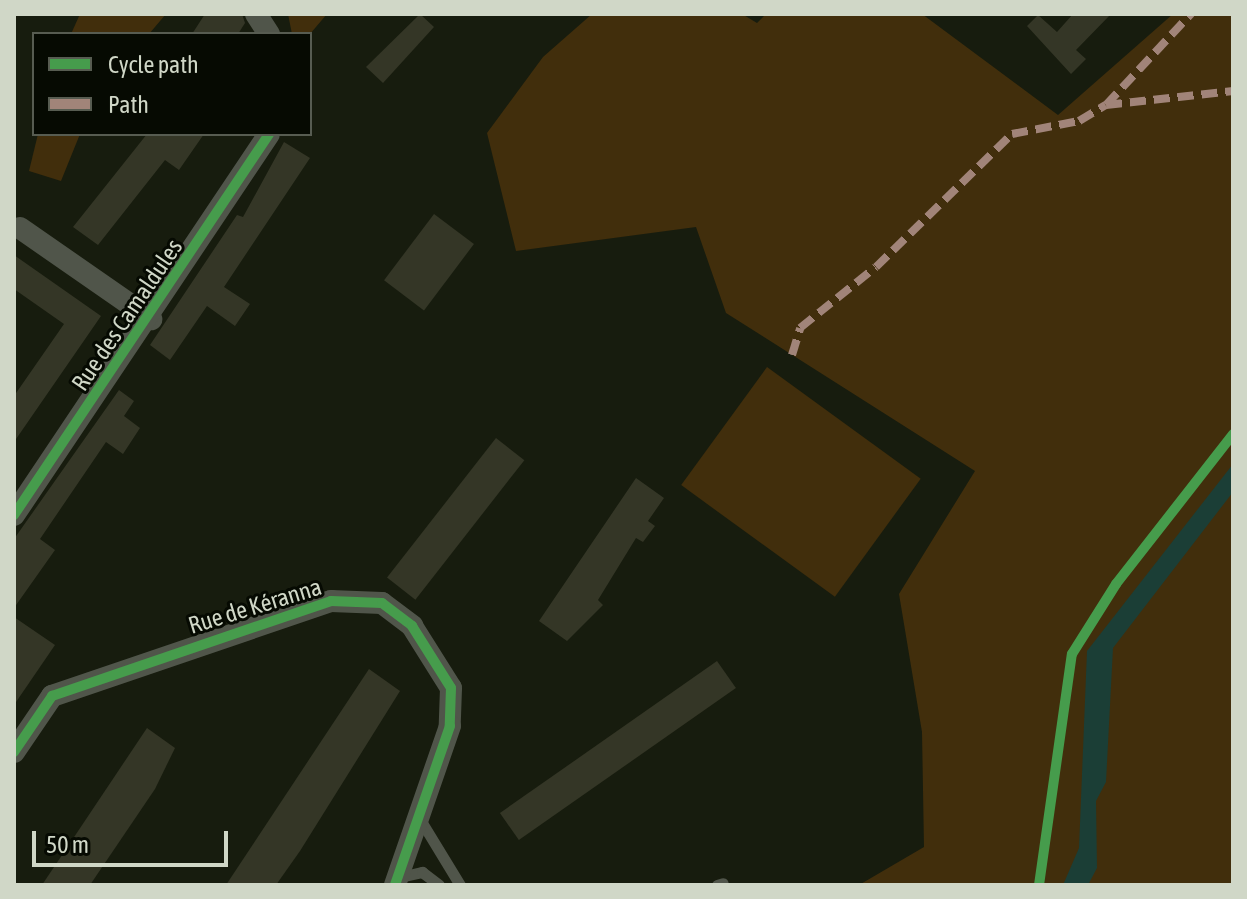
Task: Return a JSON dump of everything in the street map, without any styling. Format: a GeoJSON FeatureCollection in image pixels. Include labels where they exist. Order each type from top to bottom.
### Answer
{"type":"FeatureCollection","features":[{"type":"Feature","properties":{"kind":"street"},"geometry":{"type":"LineString","coordinates":[[256,14],[268,32]]}},
{"type":"Feature","properties":{"kind":"street","name":"Rue des Camaldules"},"geometry":{"type":"LineString","coordinates":[[14,515],[151,319],[268,136]]}},
{"type":"Feature","properties":{"kind":"street"},"geometry":{"type":"LineString","coordinates":[[20,228],[151,319]]}},
{"type":"Feature","properties":{"kind":"street","name":"Rue de Kéranna"},"geometry":{"type":"LineString","coordinates":[[14,752],[52,696],[331,601],[382,603],[412,626],[451,688],[450,726],[421,821],[397,881]]}},
{"type":"Feature","properties":{"kind":"lane"},"geometry":{"type":"LineString","coordinates":[[421,821],[460,885]]}},
{"type":"Feature","properties":{"kind":"lane"},"geometry":{"type":"LineString","coordinates":[[397,881],[422,872],[439,885]]}},
{"type":"Feature","properties":{"kind":"shaded area"},"geometry":{"type":"Polygon","coordinates":[[[80,14],[166,14],[151,32],[72,32],[80,14]]]}},
{"type":"Feature","properties":{"kind":"shaded area"},"geometry":{"type":"Polygon","coordinates":[[[288,14],[327,14],[312,32],[292,32],[288,14]]]}},
{"type":"Feature","properties":{"kind":"shaded area"},"geometry":{"type":"Polygon","coordinates":[[[592,14],[742,14],[757,23],[766,14],[922,14],[1058,115],[1173,14],[1233,14],[1233,885],[859,885],[924,847],[922,732],[899,594],[975,471],[726,313],[696,227],[516,251],[487,133],[543,57],[592,14]]]}},
{"type":"Feature","properties":{"kind":"shaded area"},"geometry":{"type":"Polygon","coordinates":[[[38,136],[79,136],[61,181],[29,171],[38,136]]]}},
{"type":"Feature","properties":{"kind":"shaded area"},"geometry":{"type":"Polygon","coordinates":[[[767,367],[921,479],[835,597],[681,485],[767,367]]]}},
{"type":"Feature","properties":{"kind":"water"},"geometry":{"type":"Polygon","coordinates":[[[1233,464],[1233,492],[1113,648],[1106,782],[1096,801],[1097,868],[1088,885],[1063,885],[1079,848],[1087,651],[1233,464]]]}},
{"type":"Feature","properties":{"kind":"building"},"geometry":{"type":"Polygon","coordinates":[[[205,14],[242,14],[245,23],[239,32],[193,32],[205,14]]]}},
{"type":"Feature","properties":{"kind":"building"},"geometry":{"type":"Polygon","coordinates":[[[420,14],[434,27],[383,83],[366,67],[420,14]]]}},
{"type":"Feature","properties":{"kind":"building"},"geometry":{"type":"Polygon","coordinates":[[[1073,14],[1111,14],[1076,50],[1086,59],[1071,74],[1027,26],[1038,15],[1057,32],[1073,14]]]}},
{"type":"Feature","properties":{"kind":"building"},"geometry":{"type":"Polygon","coordinates":[[[145,136],[203,136],[179,170],[165,160],[98,245],[73,227],[145,136]]]}},
{"type":"Feature","properties":{"kind":"building"},"geometry":{"type":"Polygon","coordinates":[[[284,142],[310,158],[224,287],[250,304],[235,326],[207,306],[170,360],[150,345],[237,215],[243,217],[284,142]]]}},
{"type":"Feature","properties":{"kind":"building"},"geometry":{"type":"Polygon","coordinates":[[[434,214],[474,244],[424,310],[384,280],[434,214]]]}},
{"type":"Feature","properties":{"kind":"building"},"geometry":{"type":"Polygon","coordinates":[[[14,255],[101,316],[14,442],[14,396],[64,324],[14,289],[14,255]]]}},
{"type":"Feature","properties":{"kind":"building"},"geometry":{"type":"Polygon","coordinates":[[[119,390],[134,401],[124,416],[140,428],[123,454],[106,442],[40,539],[55,550],[14,608],[14,539],[119,390]]]}},
{"type":"Feature","properties":{"kind":"building"},"geometry":{"type":"Polygon","coordinates":[[[496,438],[524,460],[415,600],[387,577],[496,438]]]}},
{"type":"Feature","properties":{"kind":"building"},"geometry":{"type":"Polygon","coordinates":[[[636,478],[664,498],[648,521],[655,526],[643,542],[636,538],[598,600],[603,605],[567,641],[539,621],[636,478]]]}},
{"type":"Feature","properties":{"kind":"building"},"geometry":{"type":"Polygon","coordinates":[[[14,617],[55,645],[14,705],[14,617]]]}},
{"type":"Feature","properties":{"kind":"building"},"geometry":{"type":"Polygon","coordinates":[[[717,661],[736,688],[519,840],[500,813],[717,661]]]}},
{"type":"Feature","properties":{"kind":"building"},"geometry":{"type":"Polygon","coordinates":[[[369,669],[400,691],[300,851],[276,885],[226,885],[369,669]]]}},
{"type":"Feature","properties":{"kind":"building"},"geometry":{"type":"Polygon","coordinates":[[[147,728],[175,748],[155,789],[90,885],[42,885],[147,728]]]}},
{"type":"Feature","properties":{"kind":"marked path"},"geometry":{"type":"LineString","coordinates":[[792,355],[800,328],[876,267],[1012,134],[1079,121],[1106,105],[1191,14]]}},
{"type":"Feature","properties":{"kind":"marked path"},"geometry":{"type":"LineString","coordinates":[[1106,105],[1233,91]]}},
{"type":"Feature","properties":{"kind":"cycle path"},"geometry":{"type":"LineString","coordinates":[[14,515],[268,136]]}},
{"type":"Feature","properties":{"kind":"cycle path"},"geometry":{"type":"LineString","coordinates":[[1039,885],[1072,654],[1116,584],[1233,434]]}},
{"type":"Feature","properties":{"kind":"cycle path"},"geometry":{"type":"LineString","coordinates":[[14,752],[52,696],[331,601],[382,603],[412,626],[451,688],[450,726],[395,885]]}}]}
